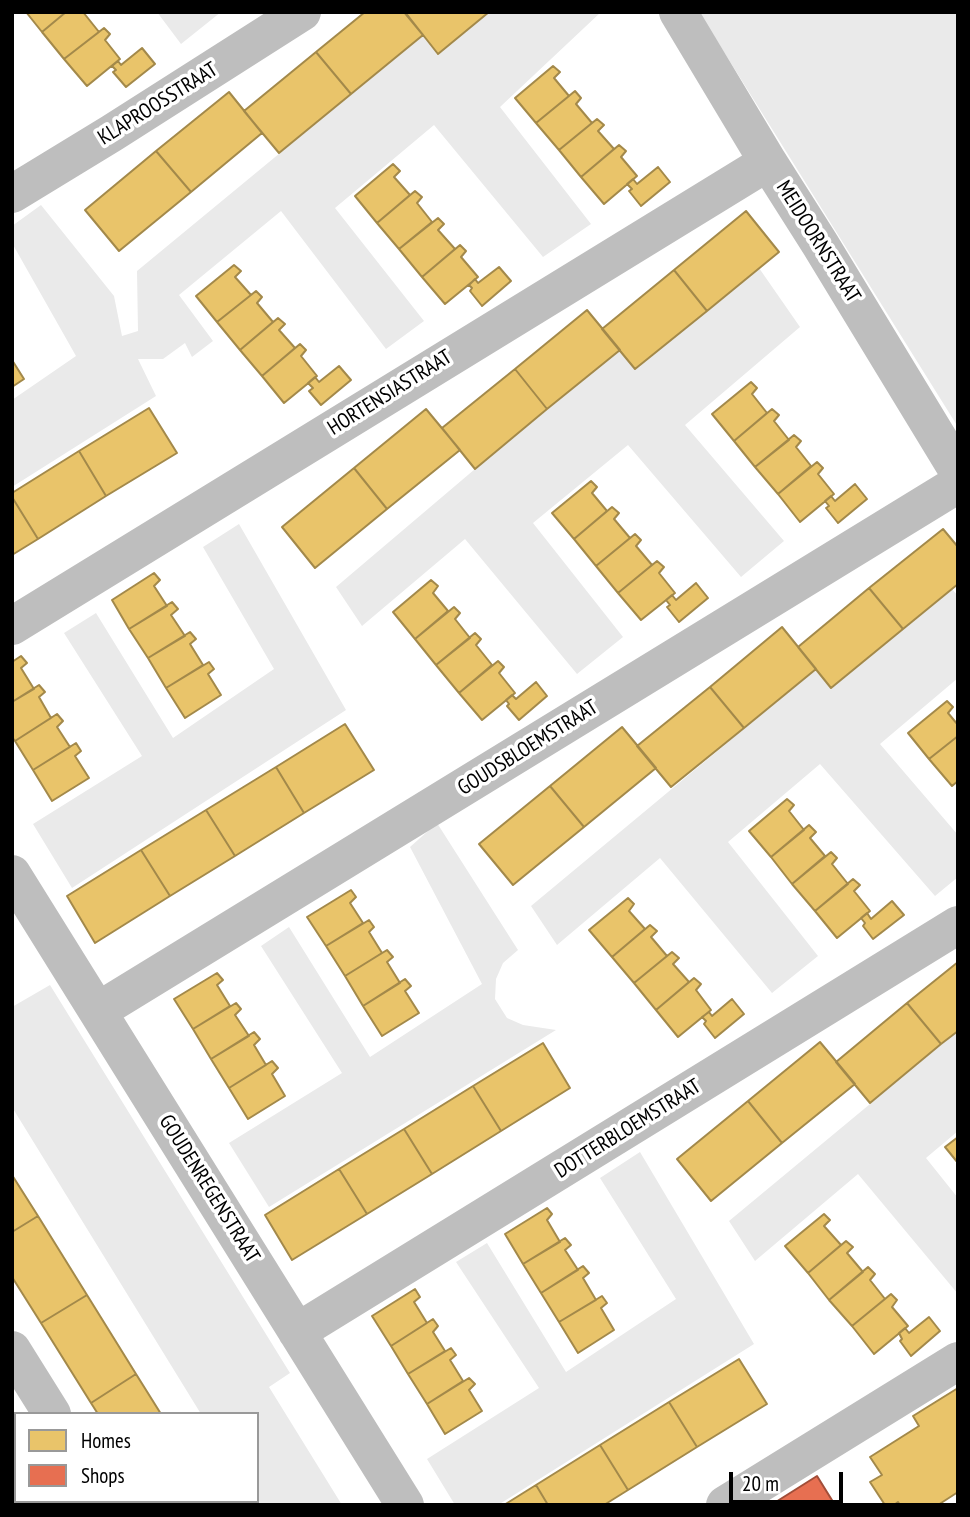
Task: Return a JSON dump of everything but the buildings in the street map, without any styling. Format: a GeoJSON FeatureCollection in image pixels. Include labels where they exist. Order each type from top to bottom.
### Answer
{"type":"FeatureCollection","features":[{"type":"Feature","properties":{"kind":"street","name":"KLAPROOSSTRAAT"},"geometry":{"type":"LineString","coordinates":[[12,194],[302,12]]}},
{"type":"Feature","properties":{"kind":"street","name":"MEIDOORNSTRAAT"},"geometry":{"type":"LineString","coordinates":[[678,12],[958,471]]}},
{"type":"Feature","properties":{"kind":"street","name":"HORTENSIASTRAAT"},"geometry":{"type":"LineString","coordinates":[[12,626],[768,162]]}},
{"type":"Feature","properties":{"kind":"street","name":"GOUDSBLOEMSTRAAT"},"geometry":{"type":"LineString","coordinates":[[98,1012],[958,484]]}},
{"type":"Feature","properties":{"kind":"street","name":"GOUDENREGENSTRAAT"},"geometry":{"type":"LineString","coordinates":[[12,874],[405,1505]]}},
{"type":"Feature","properties":{"kind":"street","name":"DOTTERBLOEMSTRAAT"},"geometry":{"type":"LineString","coordinates":[[297,1332],[958,925]]}},
{"type":"Feature","properties":{"kind":"street"},"geometry":{"type":"LineString","coordinates":[[12,1350],[51,1412]]}},
{"type":"Feature","properties":{"kind":"street"},"geometry":{"type":"LineString","coordinates":[[725,1505],[958,1361]]}},
{"type":"Feature","properties":{"kind":"shaded area"},"geometry":{"type":"Polygon","coordinates":[[[157,12],[221,12],[181,44],[157,12]]]}},
{"type":"Feature","properties":{"kind":"shaded area"},"geometry":{"type":"Polygon","coordinates":[[[489,12],[601,12],[500,107],[591,224],[543,257],[434,125],[335,208],[424,321],[386,349],[281,211],[179,295],[213,341],[192,357],[185,343],[163,359],[138,359],[156,396],[12,487],[12,400],[76,356],[12,243],[12,226],[41,205],[114,296],[122,336],[138,331],[137,271],[423,35],[438,54],[489,12]]]}},
{"type":"Feature","properties":{"kind":"shaded area"},"geometry":{"type":"Polygon","coordinates":[[[699,12],[958,12],[958,427],[699,12]]]}},
{"type":"Feature","properties":{"kind":"shaded area"},"geometry":{"type":"Polygon","coordinates":[[[759,268],[800,327],[685,425],[784,541],[741,577],[628,445],[533,523],[623,637],[577,674],[465,539],[362,626],[336,587],[620,350],[636,369],[759,268]]]}},
{"type":"Feature","properties":{"kind":"shaded area"},"geometry":{"type":"Polygon","coordinates":[[[239,524],[346,710],[72,888],[33,824],[142,756],[64,633],[96,613],[173,738],[274,669],[203,547],[239,524]]]}},
{"type":"Feature","properties":{"kind":"shaded area"},"geometry":{"type":"Polygon","coordinates":[[[952,589],[958,596],[958,678],[880,744],[958,835],[958,877],[935,896],[820,764],[728,842],[818,956],[772,993],[660,858],[557,945],[531,906],[816,669],[831,687],[952,589]]]}},
{"type":"Feature","properties":{"kind":"shaded area"},"geometry":{"type":"Polygon","coordinates":[[[437,823],[518,950],[503,963],[496,979],[495,999],[507,1018],[523,1025],[556,1030],[269,1207],[229,1143],[342,1073],[261,946],[289,927],[370,1057],[482,984],[410,847],[437,823]]]}},
{"type":"Feature","properties":{"kind":"shaded area"},"geometry":{"type":"Polygon","coordinates":[[[50,985],[290,1373],[269,1387],[342,1505],[256,1503],[259,1503],[259,1412],[200,1412],[12,1107],[12,1007],[50,985]]]}},
{"type":"Feature","properties":{"kind":"shaded area"},"geometry":{"type":"Polygon","coordinates":[[[958,1031],[958,1131],[926,1158],[958,1198],[958,1294],[858,1174],[755,1261],[729,1221],[958,1031]]]}},
{"type":"Feature","properties":{"kind":"shaded area"},"geometry":{"type":"Polygon","coordinates":[[[640,1152],[754,1344],[498,1505],[455,1505],[427,1459],[539,1388],[456,1262],[487,1243],[566,1372],[676,1299],[600,1178],[640,1152]]]}}]}
